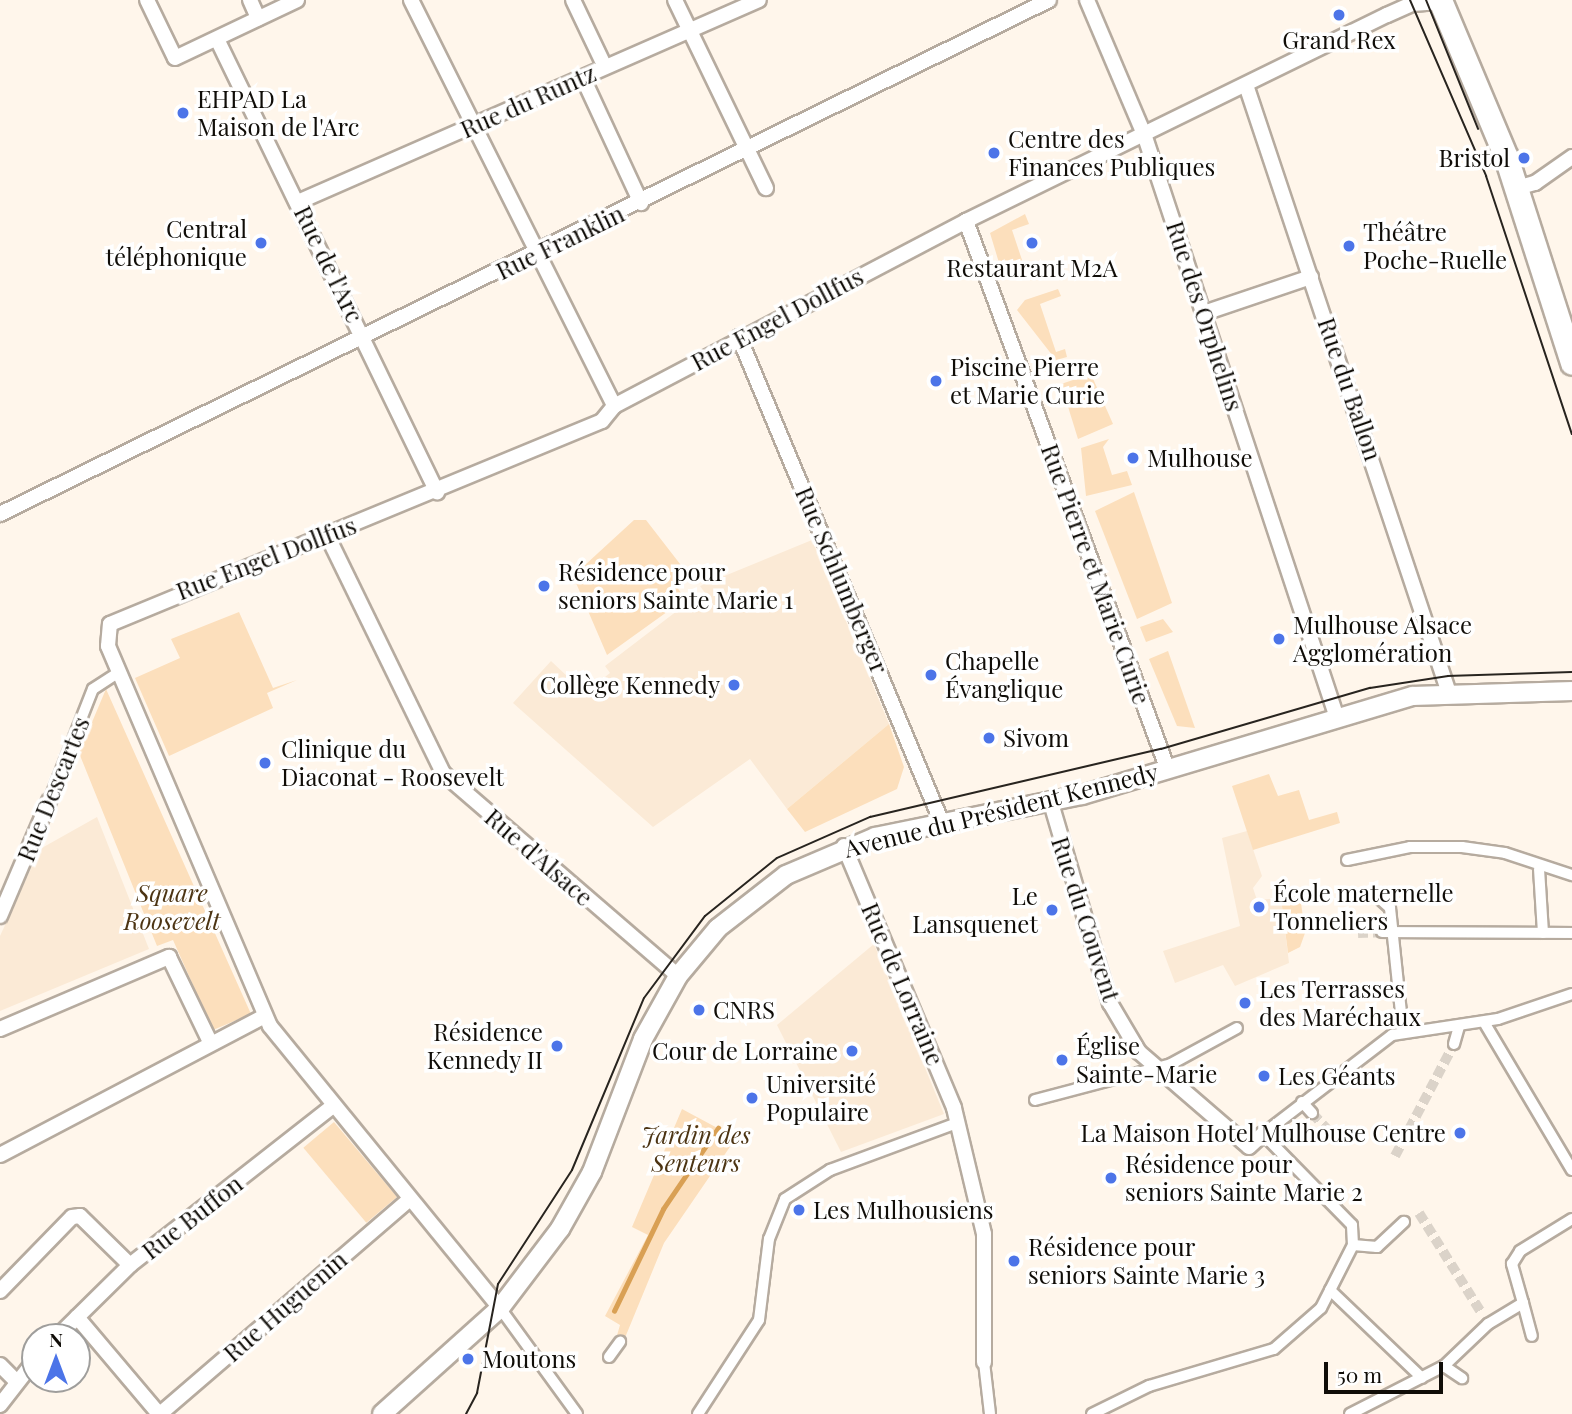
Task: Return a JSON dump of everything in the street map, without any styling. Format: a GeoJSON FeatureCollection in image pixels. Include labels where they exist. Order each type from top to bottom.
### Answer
{"type":"FeatureCollection","features":[{"type":"Feature","properties":{"kind":"main road"},"geometry":{"type":"LineString","coordinates":[[1441,1],[1517,188],[1572,363]]}},
{"type":"Feature","properties":{"kind":"street"},"geometry":{"type":"LineString","coordinates":[[147,0],[175,58],[297,0]]}},
{"type":"Feature","properties":{"kind":"street"},"geometry":{"type":"LineString","coordinates":[[250,0],[258,19]]}},
{"type":"Feature","properties":{"kind":"street"},"geometry":{"type":"LineString","coordinates":[[411,0],[536,255],[614,406]]}},
{"type":"Feature","properties":{"kind":"street"},"geometry":{"type":"LineString","coordinates":[[573,0],[605,67]]}},
{"type":"Feature","properties":{"kind":"street"},"geometry":{"type":"LineString","coordinates":[[675,0],[766,188]]}},
{"type":"Feature","properties":{"kind":"street","name":"Rue du Runtz"},"geometry":{"type":"LineString","coordinates":[[298,202],[759,0]]}},
{"type":"Feature","properties":{"kind":"street","name":"Rue Franklin"},"geometry":{"type":"LineString","coordinates":[[0,514],[536,255],[1049,0]]}},
{"type":"Feature","properties":{"kind":"street","name":"Rue des Orphelins"},"geometry":{"type":"LineString","coordinates":[[1087,0],[1144,134],[1336,715]]}},
{"type":"Feature","properties":{"kind":"street","name":"Rue Engel Dollfus"},"geometry":{"type":"LineString","coordinates":[[119,672],[108,646],[110,624],[437,492],[602,421],[614,406],[739,337],[966,221],[1412,4],[1441,1]]}},
{"type":"Feature","properties":{"kind":"street","name":"Rue de l'Arc"},"geometry":{"type":"LineString","coordinates":[[217,38],[365,338],[437,492]]}},
{"type":"Feature","properties":{"kind":"street"},"geometry":{"type":"LineString","coordinates":[[583,78],[641,203]]}},
{"type":"Feature","properties":{"kind":"street","name":"Rue du Ballon"},"geometry":{"type":"LineString","coordinates":[[1247,85],[1361,418],[1449,693]]}},
{"type":"Feature","properties":{"kind":"street"},"geometry":{"type":"LineString","coordinates":[[1517,188],[1535,183],[1572,156]]}},
{"type":"Feature","properties":{"kind":"street","name":"Rue Pierre et Marie Curie"},"geometry":{"type":"LineString","coordinates":[[966,221],[1168,770]]}},
{"type":"Feature","properties":{"kind":"street"},"geometry":{"type":"LineString","coordinates":[[1204,313],[1311,277]]}},
{"type":"Feature","properties":{"kind":"street","name":"Rue Schlumberger"},"geometry":{"type":"LineString","coordinates":[[739,337],[942,823]]}},
{"type":"Feature","properties":{"kind":"street","name":"Rue d'Alsace"},"geometry":{"type":"LineString","coordinates":[[327,536],[443,773],[678,976]]}},
{"type":"Feature","properties":{"kind":"street"},"geometry":{"type":"LineString","coordinates":[[119,672],[265,1016],[500,1308],[577,1414]]}},
{"type":"Feature","properties":{"kind":"street","name":"Rue Descartes"},"geometry":{"type":"LineString","coordinates":[[0,916],[49,802],[93,689],[119,672]]}},
{"type":"Feature","properties":{"kind":"street","name":"Avenue du Président Kennedy"},"geometry":{"type":"LineString","coordinates":[[382,1414],[500,1308],[560,1229],[592,1172],[643,1039],[678,976],[751,899],[844,846],[942,823],[1051,803],[1168,770],[1336,715],[1449,693],[1572,691]]}},
{"type":"Feature","properties":{"kind":"street","name":"Rue du Couvent"},"geometry":{"type":"LineString","coordinates":[[1051,803],[1110,1003],[1139,1052],[1249,1147],[1263,1135]]}},
{"type":"Feature","properties":{"kind":"street","name":"Rue de Lorraine"},"geometry":{"type":"LineString","coordinates":[[844,846],[957,1123],[984,1234],[984,1362]]}},
{"type":"Feature","properties":{"kind":"street"},"geometry":{"type":"LineString","coordinates":[[1347,860],[1410,847],[1462,847],[1505,853],[1539,869],[1572,875]]}},
{"type":"Feature","properties":{"kind":"street"},"geometry":{"type":"LineString","coordinates":[[1539,869],[1543,933]]}},
{"type":"Feature","properties":{"kind":"street"},"geometry":{"type":"LineString","coordinates":[[1379,898],[1390,908],[1387,933],[1403,1031]]}},
{"type":"Feature","properties":{"kind":"street"},"geometry":{"type":"LineString","coordinates":[[1387,933],[1572,933]]}},
{"type":"Feature","properties":{"kind":"street"},"geometry":{"type":"LineString","coordinates":[[0,1029],[169,957],[210,1042]]}},
{"type":"Feature","properties":{"kind":"street"},"geometry":{"type":"LineString","coordinates":[[1092,1414],[1149,1387],[1274,1349],[1296,1335],[1330,1290],[1353,1245],[1348,1216],[1263,1135],[1302,1102],[1403,1031],[1484,1022],[1572,994]]}},
{"type":"Feature","properties":{"kind":"street"},"geometry":{"type":"LineString","coordinates":[[0,1155],[210,1042],[265,1016]]}},
{"type":"Feature","properties":{"kind":"street"},"geometry":{"type":"LineString","coordinates":[[1484,1022],[1572,1170]]}},
{"type":"Feature","properties":{"kind":"street"},"geometry":{"type":"LineString","coordinates":[[1454,1044],[1459,1026]]}},
{"type":"Feature","properties":{"kind":"street"},"geometry":{"type":"LineString","coordinates":[[1035,1100],[1156,1067],[1237,1028]]}},
{"type":"Feature","properties":{"kind":"street"},"geometry":{"type":"LineString","coordinates":[[1302,1102],[1312,1113]]}},
{"type":"Feature","properties":{"kind":"street","name":"Rue Buffon"},"geometry":{"type":"LineString","coordinates":[[71,1323],[130,1265],[334,1105]]}},
{"type":"Feature","properties":{"kind":"street"},"geometry":{"type":"LineString","coordinates":[[698,1414],[760,1320],[769,1239],[785,1199],[830,1170],[957,1123]]}},
{"type":"Feature","properties":{"kind":"street","name":"Rue Huguenin"},"geometry":{"type":"LineString","coordinates":[[160,1414],[411,1199]]}},
{"type":"Feature","properties":{"kind":"street"},"geometry":{"type":"LineString","coordinates":[[0,1291],[72,1217],[80,1216],[130,1265]]}},
{"type":"Feature","properties":{"kind":"street"},"geometry":{"type":"LineString","coordinates":[[1532,1336],[1512,1264],[1520,1251],[1572,1219]]}},
{"type":"Feature","properties":{"kind":"street"},"geometry":{"type":"LineString","coordinates":[[1353,1245],[1377,1247],[1404,1222]]}},
{"type":"Feature","properties":{"kind":"street"},"geometry":{"type":"LineString","coordinates":[[1330,1290],[1422,1377]]}},
{"type":"Feature","properties":{"kind":"street"},"geometry":{"type":"LineString","coordinates":[[1350,1414],[1444,1366],[1485,1319],[1523,1303]]}},
{"type":"Feature","properties":{"kind":"street"},"geometry":{"type":"LineString","coordinates":[[77,1317],[160,1414]]}},
{"type":"Feature","properties":{"kind":"street"},"geometry":{"type":"LineString","coordinates":[[610,1357],[620,1342]]}},
{"type":"Feature","properties":{"kind":"street"},"geometry":{"type":"LineString","coordinates":[[984,1362],[990,1414]]}},
{"type":"Feature","properties":{"kind":"street"},"geometry":{"type":"LineString","coordinates":[[0,1365],[15,1380]]}},
{"type":"Feature","properties":{"kind":"street"},"geometry":{"type":"LineString","coordinates":[[1444,1366],[1462,1378]]}},
{"type":"Feature","properties":{"kind":"street"},"geometry":{"type":"LineString","coordinates":[[0,1405],[21,1374]]}},
{"type":"Feature","properties":{"kind":"shaded area","name":"Collège Kennedy"},"geometry":{"type":"Polygon","coordinates":[[[812,540],[889,724],[787,809],[750,759],[653,827],[513,703],[551,661],[585,693],[610,673],[605,666],[690,601],[695,607],[708,597],[700,586],[812,540]]]}},
{"type":"Feature","properties":{"kind":"shaded area"},"geometry":{"type":"Polygon","coordinates":[[[97,817],[149,949],[0,1011],[0,936],[40,849],[97,817]]]}},
{"type":"Feature","properties":{"kind":"shaded area","name":"École maternelle Tonneliers"},"geometry":{"type":"Polygon","coordinates":[[[1247,831],[1262,876],[1253,888],[1257,900],[1281,898],[1289,963],[1235,986],[1223,965],[1175,983],[1163,951],[1240,926],[1222,838],[1247,831]]]}},
{"type":"Feature","properties":{"kind":"shaded area","name":"Cour de Lorraine"},"geometry":{"type":"Polygon","coordinates":[[[874,944],[944,1114],[841,1152],[777,1025],[874,944]]]}},
{"type":"Feature","properties":{"kind":"green space"},"geometry":{"type":"Polygon","coordinates":[[[1025,214],[1029,224],[1012,230],[1025,269],[1003,276],[990,233],[1025,214]]]}},
{"type":"Feature","properties":{"kind":"green space"},"geometry":{"type":"Polygon","coordinates":[[[1058,289],[1061,296],[1040,304],[1056,352],[1065,349],[1067,357],[1056,360],[1017,310],[1025,300],[1058,289]]]}},
{"type":"Feature","properties":{"kind":"green space"},"geometry":{"type":"Polygon","coordinates":[[[1091,374],[1113,424],[1078,439],[1061,384],[1091,374]]]}},
{"type":"Feature","properties":{"kind":"green space"},"geometry":{"type":"Polygon","coordinates":[[[1109,439],[1103,447],[1112,475],[1127,471],[1132,485],[1086,496],[1081,448],[1109,439]]]}},
{"type":"Feature","properties":{"kind":"green space"},"geometry":{"type":"Polygon","coordinates":[[[1134,492],[1172,603],[1137,619],[1095,511],[1134,492]]]}},
{"type":"Feature","properties":{"kind":"green space"},"geometry":{"type":"Polygon","coordinates":[[[634,520],[646,520],[687,573],[673,581],[685,599],[607,655],[573,576],[634,520]]]}},
{"type":"Feature","properties":{"kind":"green space"},"geometry":{"type":"Polygon","coordinates":[[[239,612],[273,688],[297,680],[267,693],[273,708],[169,756],[135,678],[180,658],[171,639],[239,612]]]}},
{"type":"Feature","properties":{"kind":"green space"},"geometry":{"type":"Polygon","coordinates":[[[1163,619],[1173,632],[1146,642],[1140,627],[1163,619]]]}},
{"type":"Feature","properties":{"kind":"green space"},"geometry":{"type":"Polygon","coordinates":[[[1168,651],[1195,728],[1177,726],[1149,659],[1168,651]]]}},
{"type":"Feature","properties":{"kind":"green space","name":"Square Roosevelt"},"geometry":{"type":"Polygon","coordinates":[[[106,689],[251,1014],[213,1030],[173,940],[157,946],[79,753],[106,689]]]}},
{"type":"Feature","properties":{"kind":"green space"},"geometry":{"type":"Polygon","coordinates":[[[889,724],[904,767],[897,789],[805,832],[787,809],[889,724]]]}},
{"type":"Feature","properties":{"kind":"green space"},"geometry":{"type":"Polygon","coordinates":[[[1269,774],[1278,796],[1299,790],[1309,820],[1337,812],[1340,823],[1253,850],[1232,786],[1269,774]]]}},
{"type":"Feature","properties":{"kind":"green space"},"geometry":{"type":"Polygon","coordinates":[[[1300,895],[1305,933],[1300,947],[1288,953],[1281,898],[1300,895]]]}},
{"type":"Feature","properties":{"kind":"green space","name":"Jardin des Senteurs"},"geometry":{"type":"Polygon","coordinates":[[[682,1109],[736,1138],[664,1243],[622,1345],[616,1339],[620,1325],[605,1316],[648,1235],[632,1227],[682,1109]]]}},
{"type":"Feature","properties":{"kind":"green space"},"geometry":{"type":"Polygon","coordinates":[[[334,1122],[397,1197],[366,1223],[303,1148],[334,1122]]]}},
{"type":"Feature","properties":{"kind":"waterway"},"geometry":{"type":"LineString","coordinates":[[614,1311],[663,1209],[718,1128]]}},
{"type":"Feature","properties":{"kind":"tunnel"},"geometry":{"type":"LineString","coordinates":[[1358,933],[1382,932]]}},
{"type":"Feature","properties":{"kind":"tunnel"},"geometry":{"type":"LineString","coordinates":[[1395,1156],[1454,1044]]}},
{"type":"Feature","properties":{"kind":"tunnel"},"geometry":{"type":"LineString","coordinates":[[1312,1113],[1334,1137]]}},
{"type":"Feature","properties":{"kind":"tunnel"},"geometry":{"type":"LineString","coordinates":[[1419,1213],[1482,1314]]}},
{"type":"Feature","properties":{"kind":"tram line"},"geometry":{"type":"LineString","coordinates":[[1410,0],[1486,176],[1572,434]]}},
{"type":"Feature","properties":{"kind":"tram line"},"geometry":{"type":"LineString","coordinates":[[1426,0],[1478,129]]}},
{"type":"Feature","properties":{"kind":"tram line"},"geometry":{"type":"LineString","coordinates":[[466,1414],[477,1393],[498,1284],[572,1170],[644,998],[705,916],[777,858],[870,817],[1161,749],[1370,688],[1448,676],[1572,672]]}},
{"type":"Feature","properties":{"kind":"place","name":"Grand Rex"},"geometry":{"type":"Point","coordinates":[1339,15]}},
{"type":"Feature","properties":{"kind":"place","name":"EHPAD La Maison de l'Arc"},"geometry":{"type":"Point","coordinates":[183,113]}},
{"type":"Feature","properties":{"kind":"place","name":"Centre des Finances Publiques"},"geometry":{"type":"Point","coordinates":[994,153]}},
{"type":"Feature","properties":{"kind":"place","name":"Bristol"},"geometry":{"type":"Point","coordinates":[1524,158]}},
{"type":"Feature","properties":{"kind":"place","name":"Central téléphonique"},"geometry":{"type":"Point","coordinates":[261,243]}},
{"type":"Feature","properties":{"kind":"place","name":"Restaurant M2A"},"geometry":{"type":"Point","coordinates":[1032,243]}},
{"type":"Feature","properties":{"kind":"place","name":"Théâtre Poche-Ruelle"},"geometry":{"type":"Point","coordinates":[1349,246]}},
{"type":"Feature","properties":{"kind":"place","name":"Piscine Pierre et Marie Curie"},"geometry":{"type":"Point","coordinates":[936,381]}},
{"type":"Feature","properties":{"kind":"place","name":"Mulhouse"},"geometry":{"type":"Point","coordinates":[1133,458]}},
{"type":"Feature","properties":{"kind":"place","name":"Résidence pour seniors Sainte Marie 1"},"geometry":{"type":"Point","coordinates":[544,586]}},
{"type":"Feature","properties":{"kind":"place","name":"Mulhouse Alsace Agglomération"},"geometry":{"type":"Point","coordinates":[1279,639]}},
{"type":"Feature","properties":{"kind":"place","name":"Chapelle Évanglique"},"geometry":{"type":"Point","coordinates":[931,675]}},
{"type":"Feature","properties":{"kind":"place","name":"Collège Kennedy"},"geometry":{"type":"Point","coordinates":[734,685]}},
{"type":"Feature","properties":{"kind":"place","name":"Sivom"},"geometry":{"type":"Point","coordinates":[989,738]}},
{"type":"Feature","properties":{"kind":"place","name":"Clinique du Diaconat - Roosevelt"},"geometry":{"type":"Point","coordinates":[265,763]}},
{"type":"Feature","properties":{"kind":"place","name":"École maternelle Tonneliers"},"geometry":{"type":"Point","coordinates":[1259,907]}},
{"type":"Feature","properties":{"kind":"place","name":"Le Lansquenet"},"geometry":{"type":"Point","coordinates":[1052,910]}},
{"type":"Feature","properties":{"kind":"place","name":"Les Terrasses des Maréchaux"},"geometry":{"type":"Point","coordinates":[1245,1003]}},
{"type":"Feature","properties":{"kind":"place","name":"CNRS"},"geometry":{"type":"Point","coordinates":[699,1010]}},
{"type":"Feature","properties":{"kind":"place","name":"Résidence Kennedy II"},"geometry":{"type":"Point","coordinates":[557,1046]}},
{"type":"Feature","properties":{"kind":"place","name":"Cour de Lorraine"},"geometry":{"type":"Point","coordinates":[852,1051]}},
{"type":"Feature","properties":{"kind":"place","name":"Église Sainte-Marie"},"geometry":{"type":"Point","coordinates":[1062,1060]}},
{"type":"Feature","properties":{"kind":"place","name":"Les Géants"},"geometry":{"type":"Point","coordinates":[1264,1076]}},
{"type":"Feature","properties":{"kind":"place","name":"Université Populaire"},"geometry":{"type":"Point","coordinates":[752,1098]}},
{"type":"Feature","properties":{"kind":"place","name":"La Maison Hotel Mulhouse Centre"},"geometry":{"type":"Point","coordinates":[1460,1133]}},
{"type":"Feature","properties":{"kind":"place","name":"Résidence pour seniors Sainte Marie 2"},"geometry":{"type":"Point","coordinates":[1111,1178]}},
{"type":"Feature","properties":{"kind":"place","name":"Les Mulhousiens"},"geometry":{"type":"Point","coordinates":[799,1210]}},
{"type":"Feature","properties":{"kind":"place","name":"Résidence pour seniors Sainte Marie 3"},"geometry":{"type":"Point","coordinates":[1014,1261]}},
{"type":"Feature","properties":{"kind":"place","name":"Moutons"},"geometry":{"type":"Point","coordinates":[468,1359]}}]}
